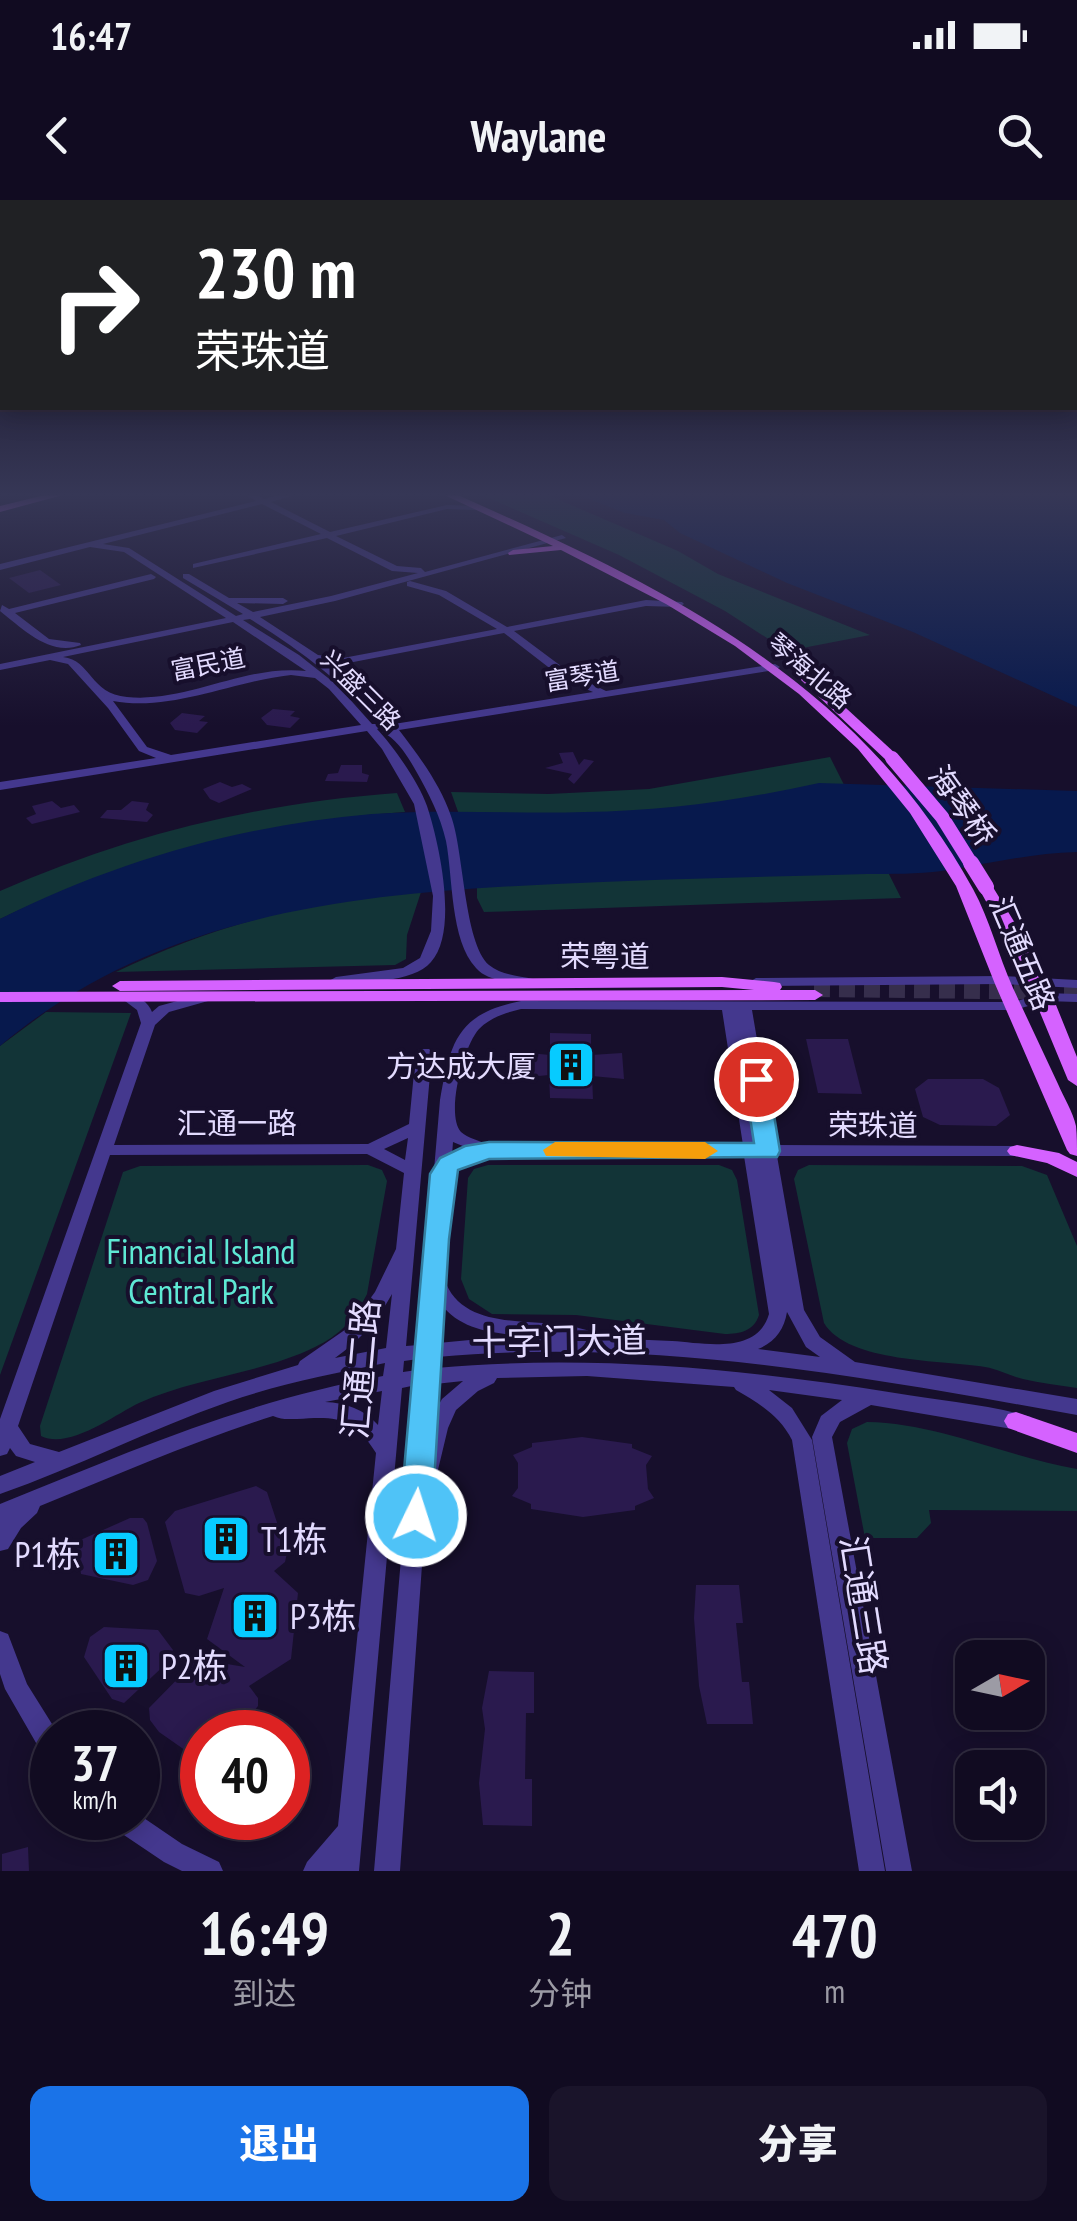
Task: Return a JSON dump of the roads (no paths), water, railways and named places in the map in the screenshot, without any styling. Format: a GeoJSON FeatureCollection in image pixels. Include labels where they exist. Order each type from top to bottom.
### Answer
{"type":"FeatureCollection","features":[{"type":"Feature","properties":{"kind":"main road","name":"琴海北路"},"geometry":{"type":"LineString","coordinates":[[614,570],[679,604],[775,668],[875,760]]}},
{"type":"Feature","properties":{"kind":"main road","name":"琴海北路"},"geometry":{"type":"LineString","coordinates":[[629,570],[738,628],[820,689],[892,758]]}},
{"type":"Feature","properties":{"kind":"main road","name":"海琴桥"},"geometry":{"type":"LineString","coordinates":[[892,758],[942,818],[986,886]]}},
{"type":"Feature","properties":{"kind":"main road","name":"海琴桥"},"geometry":{"type":"LineString","coordinates":[[875,760],[922,819],[965,887]]}},
{"type":"Feature","properties":{"kind":"main road","name":"汇通五路"},"geometry":{"type":"LineString","coordinates":[[986,886],[1012,925],[1077,1080]]}},
{"type":"Feature","properties":{"kind":"main road","name":"汇通五路"},"geometry":{"type":"LineString","coordinates":[[965,887],[1077,1150]]}},
{"type":"Feature","properties":{"kind":"main road","name":"荣粤道"},"geometry":{"type":"LineString","coordinates":[[130,992],[317,983],[535,983],[731,999]]}},
{"type":"Feature","properties":{"kind":"main road"},"geometry":{"type":"LineString","coordinates":[[0,985],[130,992]]}},
{"type":"Feature","properties":{"kind":"main road","name":"荣粤道"},"geometry":{"type":"LineString","coordinates":[[130,992],[204,998],[731,999]]}},
{"type":"Feature","properties":{"kind":"main road"},"geometry":{"type":"LineString","coordinates":[[0,998],[130,992]]}},
{"type":"Feature","properties":{"kind":"main road"},"geometry":{"type":"LineString","coordinates":[[731,999],[814,992]]}},
{"type":"Feature","properties":{"kind":"main road"},"geometry":{"type":"LineString","coordinates":[[1016,1151],[1047,1150],[1060,1142],[1066,1126]]}},
{"type":"Feature","properties":{"kind":"main road"},"geometry":{"type":"LineString","coordinates":[[1016,1151],[1064,1162],[1077,1170]]}},
{"type":"Feature","properties":{"kind":"main road"},"geometry":{"type":"LineString","coordinates":[[1016,1421],[1077,1443]]}},
{"type":"Feature","properties":{"kind":"street"},"geometry":{"type":"LineString","coordinates":[[150,570],[154,573]]}},
{"type":"Feature","properties":{"kind":"street","name":"兴盛三路"},"geometry":{"type":"LineString","coordinates":[[176,570],[222,598],[253,632],[321,676],[356,709],[396,760],[420,804],[440,896],[438,931],[426,960],[396,975],[317,983]]}},
{"type":"Feature","properties":{"kind":"street"},"geometry":{"type":"LineString","coordinates":[[185,576],[192,570]]}},
{"type":"Feature","properties":{"kind":"street"},"geometry":{"type":"LineString","coordinates":[[382,570],[393,577]]}},
{"type":"Feature","properties":{"kind":"street"},"geometry":{"type":"LineString","coordinates":[[0,664],[298,603],[393,577],[425,577],[447,570]]}},
{"type":"Feature","properties":{"kind":"street"},"geometry":{"type":"LineString","coordinates":[[3,609],[154,573]]}},
{"type":"Feature","properties":{"kind":"street","name":"兴盛三路"},"geometry":{"type":"LineString","coordinates":[[154,573],[339,666],[395,727],[440,802],[463,894],[466,928],[479,963],[496,975],[535,983]]}},
{"type":"Feature","properties":{"kind":"street"},"geometry":{"type":"LineString","coordinates":[[425,577],[575,683],[615,693]]}},
{"type":"Feature","properties":{"kind":"street"},"geometry":{"type":"LineString","coordinates":[[646,603],[652,596],[651,588]]}},
{"type":"Feature","properties":{"kind":"street"},"geometry":{"type":"LineString","coordinates":[[183,626],[201,612],[201,598]]}},
{"type":"Feature","properties":{"kind":"street"},"geometry":{"type":"LineString","coordinates":[[222,598],[298,603]]}},
{"type":"Feature","properties":{"kind":"street"},"geometry":{"type":"LineString","coordinates":[[280,635],[278,618],[298,603]]}},
{"type":"Feature","properties":{"kind":"street"},"geometry":{"type":"LineString","coordinates":[[339,666],[646,603],[679,604]]}},
{"type":"Feature","properties":{"kind":"street"},"geometry":{"type":"LineString","coordinates":[[3,609],[46,642],[82,647]]}},
{"type":"Feature","properties":{"kind":"street"},"geometry":{"type":"LineString","coordinates":[[183,626],[253,632]]}},
{"type":"Feature","properties":{"kind":"street"},"geometry":{"type":"LineString","coordinates":[[33,657],[46,642]]}},
{"type":"Feature","properties":{"kind":"street"},"geometry":{"type":"LineString","coordinates":[[71,662],[82,647]]}},
{"type":"Feature","properties":{"kind":"street"},"geometry":{"type":"LineString","coordinates":[[33,657],[71,662],[104,696],[144,750],[176,759]]}},
{"type":"Feature","properties":{"kind":"street"},"geometry":{"type":"LineString","coordinates":[[284,672],[294,665],[295,658]]}},
{"type":"Feature","properties":{"kind":"street","name":"富琴道"},"geometry":{"type":"LineString","coordinates":[[370,730],[383,732],[395,727],[775,668]]}},
{"type":"Feature","properties":{"kind":"street","name":"富民道"},"geometry":{"type":"LineString","coordinates":[[121,717],[125,708],[140,700],[284,672],[321,676]]}},
{"type":"Feature","properties":{"kind":"street"},"geometry":{"type":"LineString","coordinates":[[567,700],[577,692],[575,683]]}},
{"type":"Feature","properties":{"kind":"street","name":"富民道"},"geometry":{"type":"LineString","coordinates":[[104,696],[140,700]]}},
{"type":"Feature","properties":{"kind":"street"},"geometry":{"type":"LineString","coordinates":[[0,786],[370,730]]}},
{"type":"Feature","properties":{"kind":"street"},"geometry":{"type":"LineString","coordinates":[[129,766],[140,759],[144,750]]}},
{"type":"Feature","properties":{"kind":"street","name":"荣粤道"},"geometry":{"type":"LineString","coordinates":[[447,1113],[454,1058],[480,1018],[506,1007],[731,999],[1002,980],[1077,998]]}},
{"type":"Feature","properties":{"kind":"street","name":"荣粤道"},"geometry":{"type":"LineString","coordinates":[[731,999],[1014,1006],[1042,990],[1077,984]]}},
{"type":"Feature","properties":{"kind":"street"},"geometry":{"type":"LineString","coordinates":[[130,992],[144,1008],[148,1023]]}},
{"type":"Feature","properties":{"kind":"street"},"geometry":{"type":"LineString","coordinates":[[62,1460],[32,1455],[5,1439],[148,1023],[164,1009],[204,998]]}},
{"type":"Feature","properties":{"kind":"street"},"geometry":{"type":"LineString","coordinates":[[731,999],[798,1319],[813,1342],[852,1370]]}},
{"type":"Feature","properties":{"kind":"street","name":"汇通二路"},"geometry":{"type":"LineString","coordinates":[[346,1871],[424,1052]]}},
{"type":"Feature","properties":{"kind":"street"},"geometry":{"type":"LineString","coordinates":[[447,1113],[448,1126],[456,1137],[489,1150]]}},
{"type":"Feature","properties":{"kind":"street"},"geometry":{"type":"LineString","coordinates":[[387,1871],[447,1113]]}},
{"type":"Feature","properties":{"kind":"street"},"geometry":{"type":"LineString","coordinates":[[370,1149],[417,1127]]}},
{"type":"Feature","properties":{"kind":"street"},"geometry":{"type":"LineString","coordinates":[[370,1149],[412,1170]]}},
{"type":"Feature","properties":{"kind":"street","name":"汇通一路"},"geometry":{"type":"LineString","coordinates":[[105,1150],[370,1149]]}},
{"type":"Feature","properties":{"kind":"street"},"geometry":{"type":"LineString","coordinates":[[442,1174],[460,1157],[489,1150]]}},
{"type":"Feature","properties":{"kind":"street","name":"荣珠道"},"geometry":{"type":"LineString","coordinates":[[489,1150],[1016,1151]]}},
{"type":"Feature","properties":{"kind":"street"},"geometry":{"type":"LineString","coordinates":[[716,1354],[758,1342],[771,1332],[777,1320],[760,1151]]}},
{"type":"Feature","properties":{"kind":"street"},"geometry":{"type":"LineString","coordinates":[[294,1374],[337,1349],[364,1326],[406,1246]]}},
{"type":"Feature","properties":{"kind":"street"},"geometry":{"type":"LineString","coordinates":[[434,1276],[451,1304],[472,1320],[492,1326],[559,1328],[601,1343]]}},
{"type":"Feature","properties":{"kind":"street","name":"十字门大道"},"geometry":{"type":"LineString","coordinates":[[0,1485],[214,1399],[294,1374],[398,1354],[515,1344],[601,1343],[716,1354],[852,1370],[1077,1407]]}},
{"type":"Feature","properties":{"kind":"street","name":"十字门大道"},"geometry":{"type":"LineString","coordinates":[[0,1513],[252,1414],[327,1393],[395,1381],[505,1371],[614,1369],[736,1380],[1077,1432]]}},
{"type":"Feature","properties":{"kind":"street"},"geometry":{"type":"LineString","coordinates":[[416,1516],[448,1404],[466,1387],[505,1371]]}},
{"type":"Feature","properties":{"kind":"street","name":"汇通三路"},"geometry":{"type":"LineString","coordinates":[[736,1380],[778,1406],[802,1440],[872,1871]]}},
{"type":"Feature","properties":{"kind":"street","name":"汇通三路"},"geometry":{"type":"LineString","coordinates":[[868,1398],[835,1413],[822,1436],[900,1871]]}},
{"type":"Feature","properties":{"kind":"street"},"geometry":{"type":"LineString","coordinates":[[252,1414],[330,1409],[351,1412],[368,1422],[387,1455]]}},
{"type":"Feature","properties":{"kind":"street"},"geometry":{"type":"LineString","coordinates":[[0,1542],[13,1522],[45,1496]]}},
{"type":"Feature","properties":{"kind":"street"},"geometry":{"type":"LineString","coordinates":[[0,1640],[17,1689],[30,1711]]}},
{"type":"Feature","properties":{"kind":"street"},"geometry":{"type":"LineString","coordinates":[[316,1871],[350,1831]]}},
{"type":"Feature","properties":{"kind":"street"},"geometry":{"type":"LineString","coordinates":[[154,1840],[210,1871]]}},
{"type":"Feature","properties":{"kind":"water"},"geometry":{"type":"Polygon","coordinates":[[[759,570],[1077,570],[1077,707],[913,632],[759,570]]]}},
{"type":"Feature","properties":{"kind":"water"},"geometry":{"type":"Polygon","coordinates":[[[819,783],[1077,791],[1077,852],[924,873],[556,884],[408,894],[335,904],[263,918],[194,938],[126,965],[61,1001],[0,1046],[0,919],[134,863],[228,837],[323,819],[399,813],[673,807],[819,783]]]}},
{"type":"Feature","properties":{"kind":"tunnel"},"geometry":{"type":"LineString","coordinates":[[814,989],[1077,992]]}},
{"type":"Feature","properties":{"kind":"place","name":"方达成大厦"},"geometry":{"type":"Point","coordinates":[571,1065]}},
{"type":"Feature","properties":{"kind":"place","name":"T1栋"},"geometry":{"type":"Point","coordinates":[226,1539]}},
{"type":"Feature","properties":{"kind":"place","name":"P1栋"},"geometry":{"type":"Point","coordinates":[116,1554]}},
{"type":"Feature","properties":{"kind":"place","name":"P3栋"},"geometry":{"type":"Point","coordinates":[255,1616]}},
{"type":"Feature","properties":{"kind":"place","name":"P2栋"},"geometry":{"type":"Point","coordinates":[126,1666]}},
{"type":"Feature","properties":{"kind":"park label","name":"Financial Island Central Park"},"geometry":{"type":"Point","coordinates":[201,1271]}}]}
